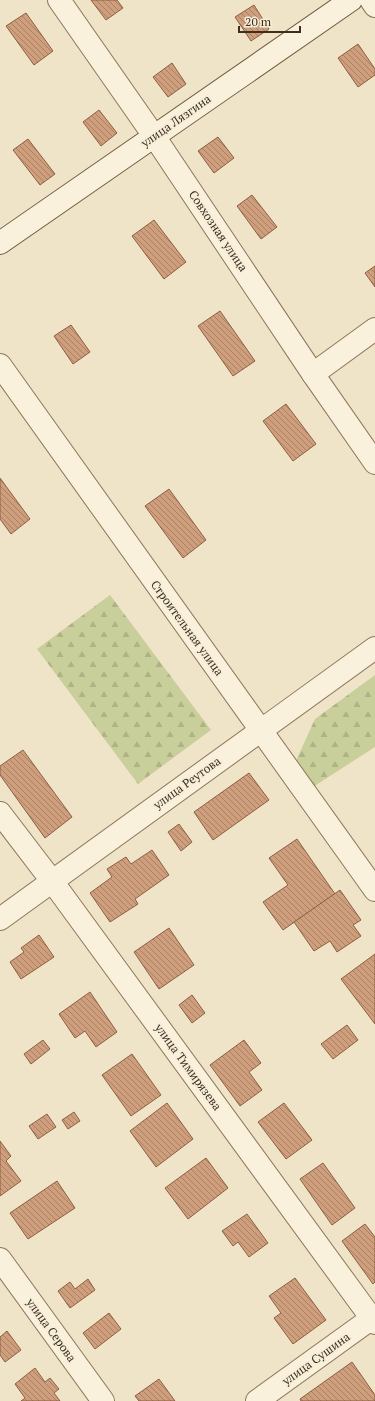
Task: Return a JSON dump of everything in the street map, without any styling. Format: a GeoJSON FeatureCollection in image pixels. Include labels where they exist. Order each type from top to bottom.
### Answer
{"type":"FeatureCollection","features":[{"type":"Feature","properties":{"kind":"street","name":"Совхозная улица"},"geometry":{"type":"LineString","coordinates":[[59,0],[154,136],[313,374],[375,463]]}},
{"type":"Feature","properties":{"kind":"street","name":"улица Лязгина"},"geometry":{"type":"LineString","coordinates":[[0,243],[351,0]]}},
{"type":"Feature","properties":{"kind":"street"},"geometry":{"type":"LineString","coordinates":[[371,0],[375,6]]}},
{"type":"Feature","properties":{"kind":"street"},"geometry":{"type":"LineString","coordinates":[[313,374],[375,330]]}},
{"type":"Feature","properties":{"kind":"street","name":"Строительная улица"},"geometry":{"type":"LineString","coordinates":[[0,365],[375,890]]}},
{"type":"Feature","properties":{"kind":"street","name":"улица Реутова"},"geometry":{"type":"LineString","coordinates":[[0,919],[375,648]]}},
{"type":"Feature","properties":{"kind":"street","name":"улица Тимирязева"},"geometry":{"type":"LineString","coordinates":[[0,813],[374,1319]]}},
{"type":"Feature","properties":{"kind":"street","name":"улица Серова"},"geometry":{"type":"LineString","coordinates":[[0,1260],[103,1401]]}},
{"type":"Feature","properties":{"kind":"street","name":"улица Сушина"},"geometry":{"type":"LineString","coordinates":[[257,1401],[374,1319]]}},
{"type":"Feature","properties":{"kind":"green space"},"geometry":{"type":"Polygon","coordinates":[[[110,595],[211,730],[138,784],[37,649],[110,595]]]}},
{"type":"Feature","properties":{"kind":"green space"},"geometry":{"type":"Polygon","coordinates":[[[375,675],[375,747],[313,787],[294,765],[315,719],[375,675]]]}},
{"type":"Feature","properties":{"kind":"building"},"geometry":{"type":"Polygon","coordinates":[[[91,0],[117,0],[123,8],[106,20],[91,0]]]}},
{"type":"Feature","properties":{"kind":"building"},"geometry":{"type":"Polygon","coordinates":[[[254,5],[269,29],[251,41],[235,17],[254,5]]]}},
{"type":"Feature","properties":{"kind":"building"},"geometry":{"type":"Polygon","coordinates":[[[26,13],[53,51],[34,65],[6,26],[26,13]]]}},
{"type":"Feature","properties":{"kind":"building"},"geometry":{"type":"Polygon","coordinates":[[[358,44],[375,69],[375,75],[358,87],[338,58],[358,44]]]}},
{"type":"Feature","properties":{"kind":"building"},"geometry":{"type":"Polygon","coordinates":[[[172,63],[186,84],[168,97],[153,77],[172,63]]]}},
{"type":"Feature","properties":{"kind":"building"},"geometry":{"type":"Polygon","coordinates":[[[99,110],[117,133],[101,146],[83,122],[99,110]]]}},
{"type":"Feature","properties":{"kind":"building"},"geometry":{"type":"Polygon","coordinates":[[[218,137],[234,158],[214,173],[198,151],[218,137]]]}},
{"type":"Feature","properties":{"kind":"building"},"geometry":{"type":"Polygon","coordinates":[[[28,139],[55,174],[40,185],[13,150],[28,139]]]}},
{"type":"Feature","properties":{"kind":"building"},"geometry":{"type":"Polygon","coordinates":[[[252,195],[277,227],[261,239],[237,206],[252,195]]]}},
{"type":"Feature","properties":{"kind":"building"},"geometry":{"type":"Polygon","coordinates":[[[154,220],[186,262],[164,279],[132,236],[154,220]]]}},
{"type":"Feature","properties":{"kind":"building"},"geometry":{"type":"Polygon","coordinates":[[[375,266],[375,287],[365,273],[375,266]]]}},
{"type":"Feature","properties":{"kind":"building"},"geometry":{"type":"Polygon","coordinates":[[[220,311],[255,361],[233,376],[198,326],[220,311]]]}},
{"type":"Feature","properties":{"kind":"building"},"geometry":{"type":"Polygon","coordinates":[[[71,325],[90,352],[73,364],[54,336],[71,325]]]}},
{"type":"Feature","properties":{"kind":"building"},"geometry":{"type":"Polygon","coordinates":[[[286,404],[316,444],[293,461],[263,421],[286,404]]]}},
{"type":"Feature","properties":{"kind":"building"},"geometry":{"type":"Polygon","coordinates":[[[0,478],[30,519],[11,534],[0,519],[0,478]]]}},
{"type":"Feature","properties":{"kind":"building"},"geometry":{"type":"Polygon","coordinates":[[[169,489],[206,540],[183,558],[145,506],[169,489]]]}},
{"type":"Feature","properties":{"kind":"building"},"geometry":{"type":"Polygon","coordinates":[[[23,750],[72,817],[45,838],[0,775],[0,766],[23,750]]]}},
{"type":"Feature","properties":{"kind":"building"},"geometry":{"type":"Polygon","coordinates":[[[249,773],[269,800],[213,840],[194,812],[249,773]]]}},
{"type":"Feature","properties":{"kind":"building"},"geometry":{"type":"Polygon","coordinates":[[[179,824],[192,842],[181,851],[168,832],[179,824]]]}},
{"type":"Feature","properties":{"kind":"building"},"geometry":{"type":"Polygon","coordinates":[[[297,839],[335,894],[283,930],[263,902],[288,885],[269,858],[297,839]]]}},
{"type":"Feature","properties":{"kind":"building"},"geometry":{"type":"Polygon","coordinates":[[[152,850],[169,875],[135,899],[138,904],[110,922],[90,893],[112,877],[107,869],[126,857],[131,864],[152,850]]]}},
{"type":"Feature","properties":{"kind":"building"},"geometry":{"type":"Polygon","coordinates":[[[340,890],[361,920],[353,925],[361,936],[337,952],[330,941],[314,951],[294,922],[340,890]]]}},
{"type":"Feature","properties":{"kind":"building"},"geometry":{"type":"Polygon","coordinates":[[[169,928],[194,965],[159,989],[134,952],[169,928]]]}},
{"type":"Feature","properties":{"kind":"building"},"geometry":{"type":"Polygon","coordinates":[[[39,935],[54,957],[21,979],[10,962],[24,952],[21,948],[39,935]]]}},
{"type":"Feature","properties":{"kind":"building"},"geometry":{"type":"Polygon","coordinates":[[[375,954],[375,1024],[341,979],[375,954]]]}},
{"type":"Feature","properties":{"kind":"building"},"geometry":{"type":"Polygon","coordinates":[[[90,992],[117,1032],[96,1047],[85,1031],[75,1038],[59,1014],[90,992]]]}},
{"type":"Feature","properties":{"kind":"building"},"geometry":{"type":"Polygon","coordinates":[[[192,995],[205,1013],[192,1023],[179,1005],[192,995]]]}},
{"type":"Feature","properties":{"kind":"building"},"geometry":{"type":"Polygon","coordinates":[[[347,1025],[358,1040],[333,1059],[321,1044],[347,1025]]]}},
{"type":"Feature","properties":{"kind":"building"},"geometry":{"type":"Polygon","coordinates":[[[43,1040],[50,1049],[31,1064],[24,1054],[43,1040]]]}},
{"type":"Feature","properties":{"kind":"building"},"geometry":{"type":"Polygon","coordinates":[[[244,1040],[261,1063],[249,1072],[262,1090],[240,1106],[210,1065],[244,1040]]]}},
{"type":"Feature","properties":{"kind":"building"},"geometry":{"type":"Polygon","coordinates":[[[132,1054],[161,1095],[131,1116],[102,1075],[132,1054]]]}},
{"type":"Feature","properties":{"kind":"building"},"geometry":{"type":"Polygon","coordinates":[[[167,1103],[193,1139],[156,1167],[130,1131],[167,1103]]]}},
{"type":"Feature","properties":{"kind":"building"},"geometry":{"type":"Polygon","coordinates":[[[284,1103],[312,1140],[286,1159],[258,1122],[284,1103]]]}},
{"type":"Feature","properties":{"kind":"building"},"geometry":{"type":"Polygon","coordinates":[[[74,1112],[80,1121],[68,1129],[62,1120],[74,1112]]]}},
{"type":"Feature","properties":{"kind":"building"},"geometry":{"type":"Polygon","coordinates":[[[47,1114],[56,1127],[38,1139],[29,1126],[47,1114]]]}},
{"type":"Feature","properties":{"kind":"building"},"geometry":{"type":"Polygon","coordinates":[[[0,1141],[11,1156],[6,1161],[21,1181],[0,1196],[0,1141]]]}},
{"type":"Feature","properties":{"kind":"building"},"geometry":{"type":"Polygon","coordinates":[[[206,1158],[228,1188],[188,1219],[165,1188],[206,1158]]]}},
{"type":"Feature","properties":{"kind":"building"},"geometry":{"type":"Polygon","coordinates":[[[323,1163],[355,1208],[332,1225],[300,1179],[323,1163]]]}},
{"type":"Feature","properties":{"kind":"building"},"geometry":{"type":"Polygon","coordinates":[[[57,1181],[75,1208],[28,1239],[10,1213],[57,1181]]]}},
{"type":"Feature","properties":{"kind":"building"},"geometry":{"type":"Polygon","coordinates":[[[247,1214],[268,1243],[249,1257],[238,1242],[233,1246],[222,1231],[247,1214]]]}},
{"type":"Feature","properties":{"kind":"building"},"geometry":{"type":"Polygon","coordinates":[[[365,1224],[375,1237],[375,1282],[373,1284],[342,1241],[365,1224]]]}},
{"type":"Feature","properties":{"kind":"building"},"geometry":{"type":"Polygon","coordinates":[[[295,1278],[326,1320],[293,1344],[274,1318],[281,1313],[269,1296],[295,1278]]]}},
{"type":"Feature","properties":{"kind":"building"},"geometry":{"type":"Polygon","coordinates":[[[88,1279],[95,1290],[70,1308],[58,1291],[70,1282],[75,1289],[88,1279]]]}},
{"type":"Feature","properties":{"kind":"building"},"geometry":{"type":"Polygon","coordinates":[[[109,1313],[121,1329],[95,1349],[83,1333],[109,1313]]]}},
{"type":"Feature","properties":{"kind":"building"},"geometry":{"type":"Polygon","coordinates":[[[7,1331],[21,1350],[5,1362],[0,1355],[0,1337],[7,1331]]]}},
{"type":"Feature","properties":{"kind":"building"},"geometry":{"type":"Polygon","coordinates":[[[352,1362],[375,1395],[375,1401],[301,1401],[300,1399],[352,1362]]]}},
{"type":"Feature","properties":{"kind":"building"},"geometry":{"type":"Polygon","coordinates":[[[35,1368],[45,1382],[50,1378],[59,1389],[54,1393],[60,1401],[21,1401],[25,1398],[15,1384],[35,1368]]]}},
{"type":"Feature","properties":{"kind":"building"},"geometry":{"type":"Polygon","coordinates":[[[159,1379],[175,1401],[139,1401],[135,1396],[159,1379]]]}}]}
